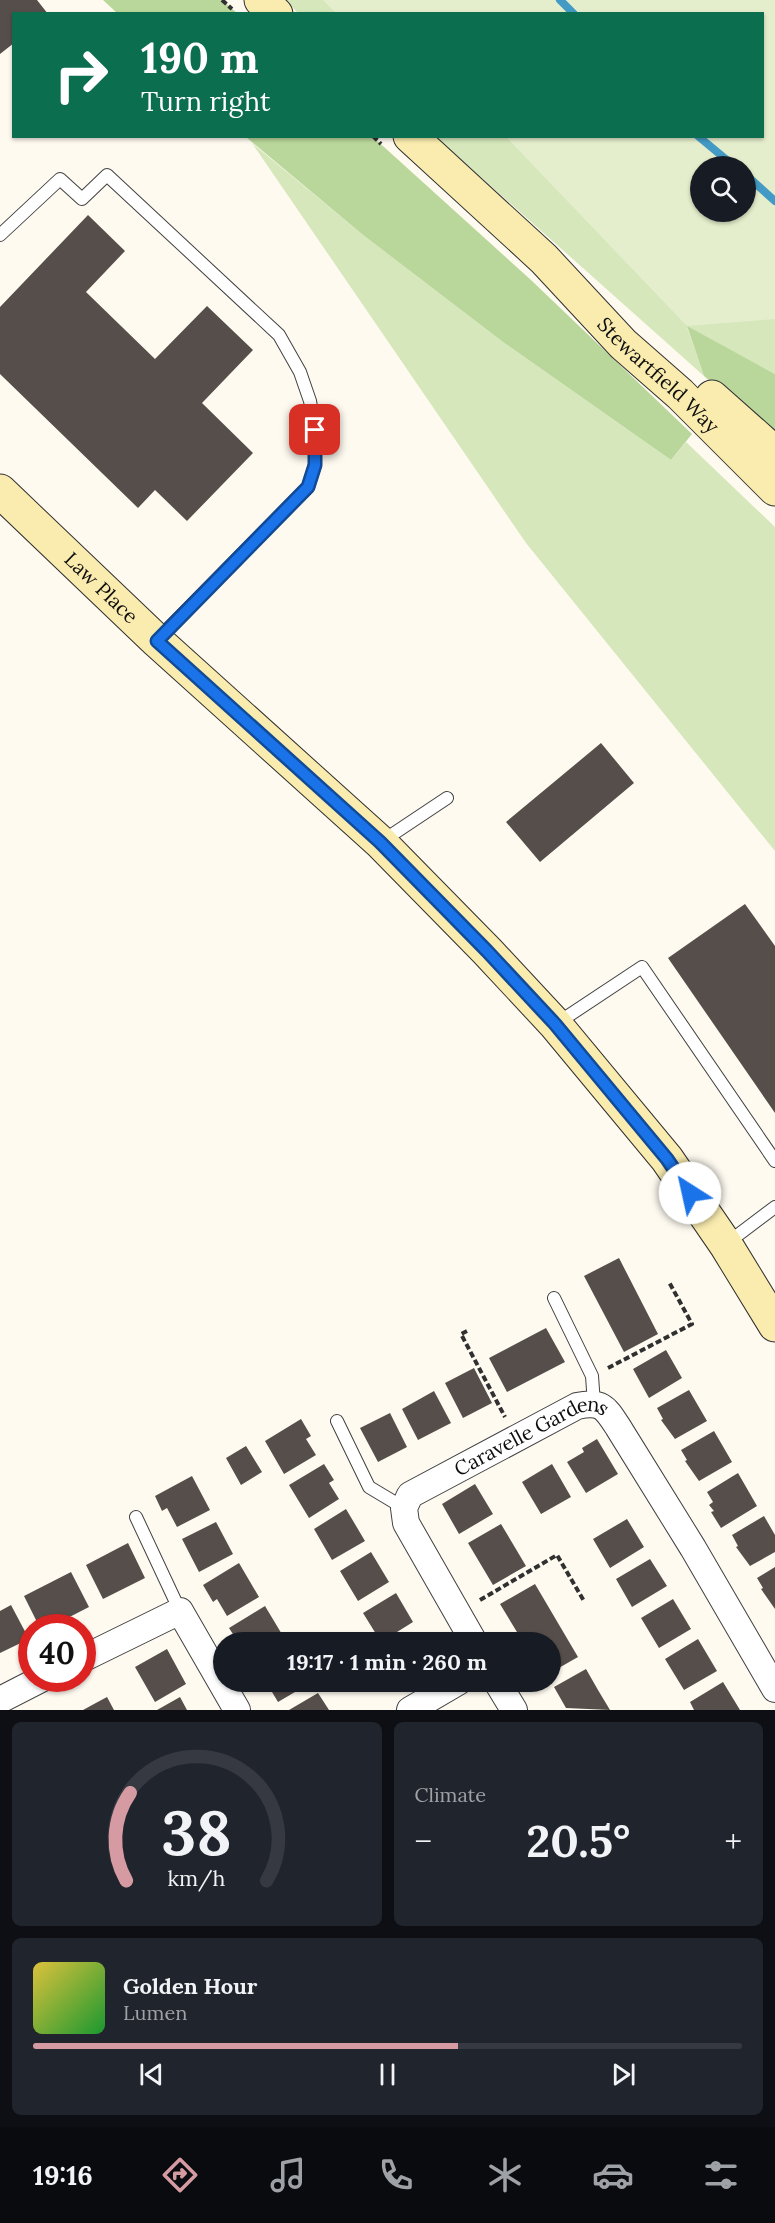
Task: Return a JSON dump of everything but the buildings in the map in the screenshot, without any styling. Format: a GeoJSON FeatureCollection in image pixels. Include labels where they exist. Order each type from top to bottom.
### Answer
{"type":"FeatureCollection","features":[{"type":"Feature","properties":{"kind":"street"},"geometry":{"type":"LineString","coordinates":[[261,0],[274,12]]}},
{"type":"Feature","properties":{"kind":"street","name":"Stewartfield Way"},"geometry":{"type":"LineString","coordinates":[[412,138],[544,259],[637,333],[775,453]]}},
{"type":"Feature","properties":{"kind":"street","name":"Stewartfield Way"},"geometry":{"type":"LineString","coordinates":[[544,259],[623,344],[680,394],[775,489]]}},
{"type":"Feature","properties":{"kind":"street","name":"Law Place"},"geometry":{"type":"LineString","coordinates":[[0,491],[157,641],[380,842],[555,1024],[667,1159],[726,1245],[775,1325]]}},
{"type":"Feature","properties":{"kind":"street","name":"Caravelle Gardens"},"geometry":{"type":"LineString","coordinates":[[404,1508],[410,1495],[577,1406],[594,1404],[606,1409],[693,1548],[775,1689]]}},
{"type":"Feature","properties":{"kind":"street"},"geometry":{"type":"LineString","coordinates":[[404,1508],[406,1523],[468,1632]]}},
{"type":"Feature","properties":{"kind":"street"},"geometry":{"type":"LineString","coordinates":[[96,1652],[180,1611],[237,1710]]}},
{"type":"Feature","properties":{"kind":"street"},"geometry":{"type":"LineString","coordinates":[[0,1700],[18,1691]]}},
{"type":"Feature","properties":{"kind":"street"},"geometry":{"type":"LineString","coordinates":[[410,1710],[441,1692]]}},
{"type":"Feature","properties":{"kind":"street"},"geometry":{"type":"LineString","coordinates":[[503,1692],[514,1710]]}},
{"type":"Feature","properties":{"kind":"lane"},"geometry":{"type":"LineString","coordinates":[[0,235],[60,179],[82,199],[107,174],[279,335],[300,372],[310,400],[315,430],[315,465],[308,487],[157,641]]}},
{"type":"Feature","properties":{"kind":"lane"},"geometry":{"type":"LineString","coordinates":[[380,842],[447,798]]}},
{"type":"Feature","properties":{"kind":"lane"},"geometry":{"type":"LineString","coordinates":[[555,1024],[642,967],[775,1161]]}},
{"type":"Feature","properties":{"kind":"lane"},"geometry":{"type":"LineString","coordinates":[[726,1245],[775,1207]]}},
{"type":"Feature","properties":{"kind":"lane"},"geometry":{"type":"LineString","coordinates":[[554,1298],[592,1377],[594,1404]]}},
{"type":"Feature","properties":{"kind":"lane"},"geometry":{"type":"LineString","coordinates":[[337,1421],[369,1487],[404,1508]]}},
{"type":"Feature","properties":{"kind":"lane"},"geometry":{"type":"LineString","coordinates":[[136,1517],[180,1611]]}},
{"type":"Feature","properties":{"kind":"path"},"geometry":{"type":"LineString","coordinates":[[592,1377],[692,1324],[669,1282]]}},
{"type":"Feature","properties":{"kind":"path"},"geometry":{"type":"LineString","coordinates":[[467,1331],[460,1334],[517,1438]]}},
{"type":"Feature","properties":{"kind":"path"},"geometry":{"type":"LineString","coordinates":[[458,1614],[557,1555],[585,1601]]}},
{"type":"Feature","properties":{"kind":"green space"},"geometry":{"type":"Polygon","coordinates":[[[103,0],[222,0],[236,12],[116,12],[103,0]]]}},
{"type":"Feature","properties":{"kind":"green space"},"geometry":{"type":"Polygon","coordinates":[[[285,0],[775,0],[775,374],[687,327],[704,376],[437,138],[764,138],[764,12],[297,12],[285,0]]]}},
{"type":"Feature","properties":{"kind":"green space"},"geometry":{"type":"Polygon","coordinates":[[[323,0],[775,0],[775,319],[687,326],[507,138],[764,138],[764,12],[335,12],[323,0]]]}},
{"type":"Feature","properties":{"kind":"green space"},"geometry":{"type":"Polygon","coordinates":[[[247,138],[374,138],[531,280],[692,434],[671,460],[503,342],[363,235],[247,138]]]}},
{"type":"Feature","properties":{"kind":"green space"},"geometry":{"type":"Polygon","coordinates":[[[252,143],[363,235],[503,342],[671,460],[686,442],[775,527],[775,851],[526,543],[252,143]]]}},
{"type":"Feature","properties":{"kind":"green space"},"geometry":{"type":"Polygon","coordinates":[[[687,326],[775,374],[775,439],[704,376],[687,326]]]}},
{"type":"Feature","properties":{"kind":"waterway"},"geometry":{"type":"LineString","coordinates":[[560,0],[572,12]]}},
{"type":"Feature","properties":{"kind":"waterway"},"geometry":{"type":"LineString","coordinates":[[700,138],[722,156]]}},
{"type":"Feature","properties":{"kind":"waterway"},"geometry":{"type":"LineString","coordinates":[[756,184],[775,201]]}},
{"type":"Feature","properties":{"kind":"route"},"geometry":{"type":"LineString","coordinates":[[315,430],[315,465],[308,487],[157,641],[380,842],[487,951],[555,1024],[667,1159],[690,1193]]}}]}
